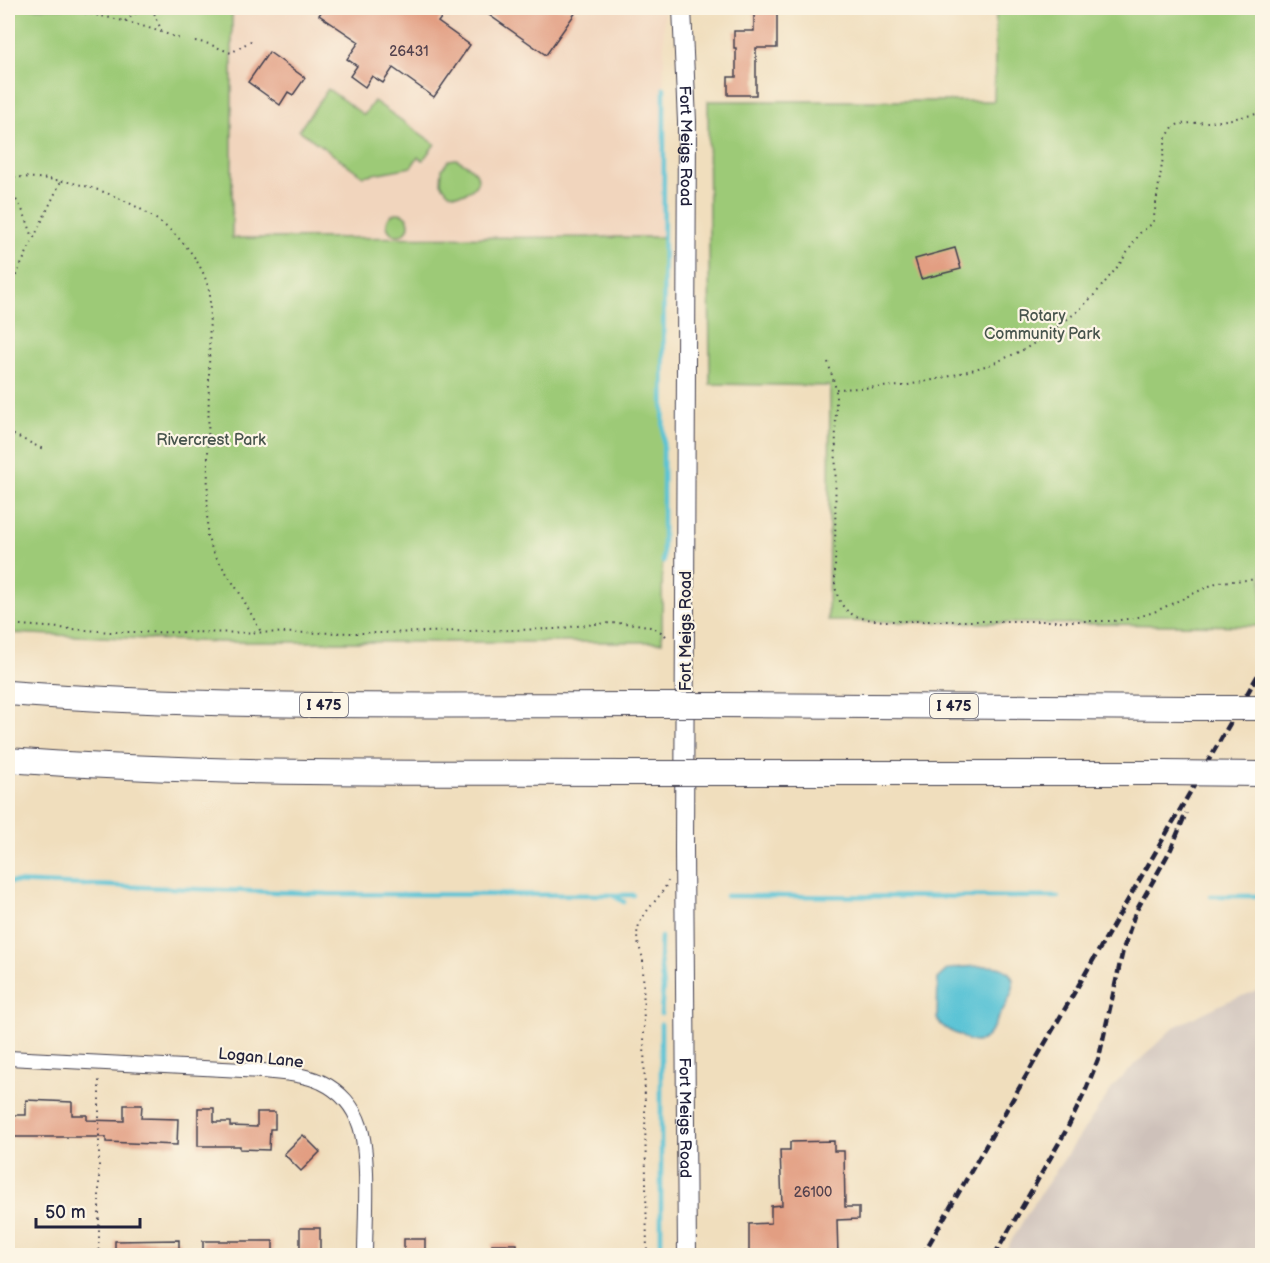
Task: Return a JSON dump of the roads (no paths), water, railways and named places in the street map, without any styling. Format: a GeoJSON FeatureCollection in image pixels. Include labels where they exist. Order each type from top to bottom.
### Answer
{"type":"FeatureCollection","features":[{"type":"Feature","properties":{"kind":"highway","name":"I 475"},"geometry":{"type":"LineString","coordinates":[[8,693],[191,703],[304,705],[1263,708]]}},
{"type":"Feature","properties":{"kind":"highway"},"geometry":{"type":"LineString","coordinates":[[8,760],[159,768],[304,772],[1263,774]]}},
{"type":"Feature","properties":{"kind":"street","name":"Fort Meigs Road"},"geometry":{"type":"LineString","coordinates":[[682,8],[687,122],[684,826],[687,1256]]}},
{"type":"Feature","properties":{"kind":"street","name":"Logan Lane"},"geometry":{"type":"LineString","coordinates":[[8,1058],[262,1071],[294,1074],[323,1083],[346,1100],[361,1128],[365,1256]]}},
{"type":"Feature","properties":{"kind":"water"},"geometry":{"type":"Polygon","coordinates":[[[960,967],[997,967],[1008,972],[1012,978],[1013,990],[1007,1003],[989,1033],[977,1042],[969,1041],[949,1031],[937,1019],[938,978],[947,970],[960,967]]]}},
{"type":"Feature","properties":{"kind":"waterway"},"geometry":{"type":"LineString","coordinates":[[663,562],[664,88]]}},
{"type":"Feature","properties":{"kind":"waterway"},"geometry":{"type":"LineString","coordinates":[[8,882],[328,894],[633,895]]}},
{"type":"Feature","properties":{"kind":"waterway"},"geometry":{"type":"LineString","coordinates":[[614,896],[624,902]]}},
{"type":"Feature","properties":{"kind":"waterway"},"geometry":{"type":"LineString","coordinates":[[726,896],[1058,897]]}},
{"type":"Feature","properties":{"kind":"waterway"},"geometry":{"type":"LineString","coordinates":[[1211,896],[1262,896]]}},
{"type":"Feature","properties":{"kind":"waterway"},"geometry":{"type":"LineString","coordinates":[[661,937],[660,959],[663,988],[661,1014]]}},
{"type":"Feature","properties":{"kind":"waterway"},"geometry":{"type":"LineString","coordinates":[[661,1024],[661,1256]]}},
{"type":"Feature","properties":{"kind":"railway"},"geometry":{"type":"LineString","coordinates":[[922,1256],[1262,668]]}},
{"type":"Feature","properties":{"kind":"railway"},"geometry":{"type":"LineString","coordinates":[[994,1256],[1067,1129],[1085,1092],[1099,1057],[1123,950],[1135,913],[1171,849],[1186,813]]}},
{"type":"Feature","properties":{"kind":"park label","name":"Rotary Community Park"},"geometry":{"type":"Point","coordinates":[1042,324]}},
{"type":"Feature","properties":{"kind":"park label","name":"Rivercrest Park"},"geometry":{"type":"Point","coordinates":[211,439]}}]}
